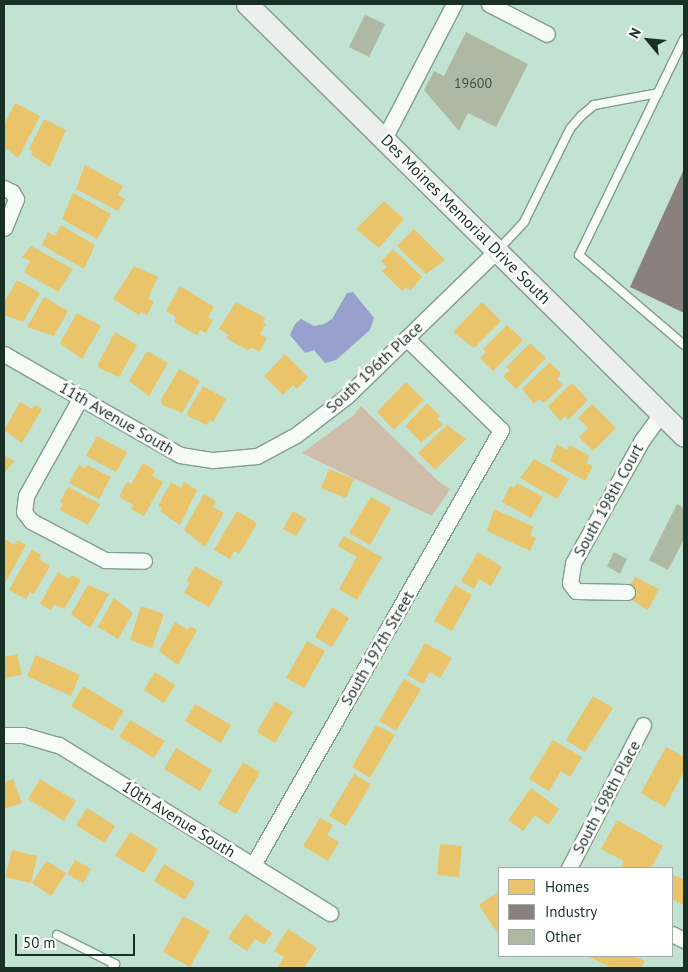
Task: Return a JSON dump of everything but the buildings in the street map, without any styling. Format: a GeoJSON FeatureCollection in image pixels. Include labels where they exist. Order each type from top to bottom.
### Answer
{"type":"FeatureCollection","features":[{"type":"Feature","properties":{"kind":"main road","name":"Des Moines Memorial Drive South"},"geometry":{"type":"LineString","coordinates":[[246,4],[385,137],[684,436]]}},
{"type":"Feature","properties":{"kind":"street"},"geometry":{"type":"LineString","coordinates":[[385,137],[454,4]]}},
{"type":"Feature","properties":{"kind":"street"},"geometry":{"type":"LineString","coordinates":[[489,4],[547,34]]}},
{"type":"Feature","properties":{"kind":"street"},"geometry":{"type":"LineString","coordinates":[[4,188],[16,199],[4,228]]}},
{"type":"Feature","properties":{"kind":"street","name":"South 196th Place"},"geometry":{"type":"LineString","coordinates":[[236,460],[275,448],[312,424],[347,396],[497,250]]}},
{"type":"Feature","properties":{"kind":"street","name":"South 197th Street"},"geometry":{"type":"LineString","coordinates":[[253,865],[501,430],[406,338]]}},
{"type":"Feature","properties":{"kind":"street","name":"11th Avenue South"},"geometry":{"type":"LineString","coordinates":[[4,354],[180,455],[213,460],[236,460]]}},
{"type":"Feature","properties":{"kind":"street"},"geometry":{"type":"LineString","coordinates":[[81,397],[26,496],[24,512],[31,521],[105,560],[144,561]]}},
{"type":"Feature","properties":{"kind":"street","name":"South 198th Court"},"geometry":{"type":"LineString","coordinates":[[627,592],[576,591],[570,583],[572,563],[642,440],[662,414]]}},
{"type":"Feature","properties":{"kind":"street","name":"South 198th Place"},"geometry":{"type":"LineString","coordinates":[[570,867],[644,725]]}},
{"type":"Feature","properties":{"kind":"street","name":"10th Avenue South"},"geometry":{"type":"LineString","coordinates":[[4,735],[23,735],[59,745],[330,913]]}},
{"type":"Feature","properties":{"kind":"lane"},"geometry":{"type":"LineString","coordinates":[[684,39],[579,255],[684,345]]}},
{"type":"Feature","properties":{"kind":"lane"},"geometry":{"type":"LineString","coordinates":[[497,250],[524,222],[570,129],[581,116],[594,105],[658,93]]}},
{"type":"Feature","properties":{"kind":"lane"},"geometry":{"type":"LineString","coordinates":[[57,935],[115,964],[112,968]]}},
{"type":"Feature","properties":{"kind":"shaded area"},"geometry":{"type":"Polygon","coordinates":[[[361,406],[438,481],[450,489],[432,516],[302,453],[354,415],[361,406]]]}},
{"type":"Feature","properties":{"kind":"water"},"geometry":{"type":"Polygon","coordinates":[[[353,292],[374,318],[370,330],[336,360],[325,363],[314,350],[305,353],[290,335],[295,324],[301,319],[314,326],[324,324],[332,319],[347,293],[353,292]]]}}]}
